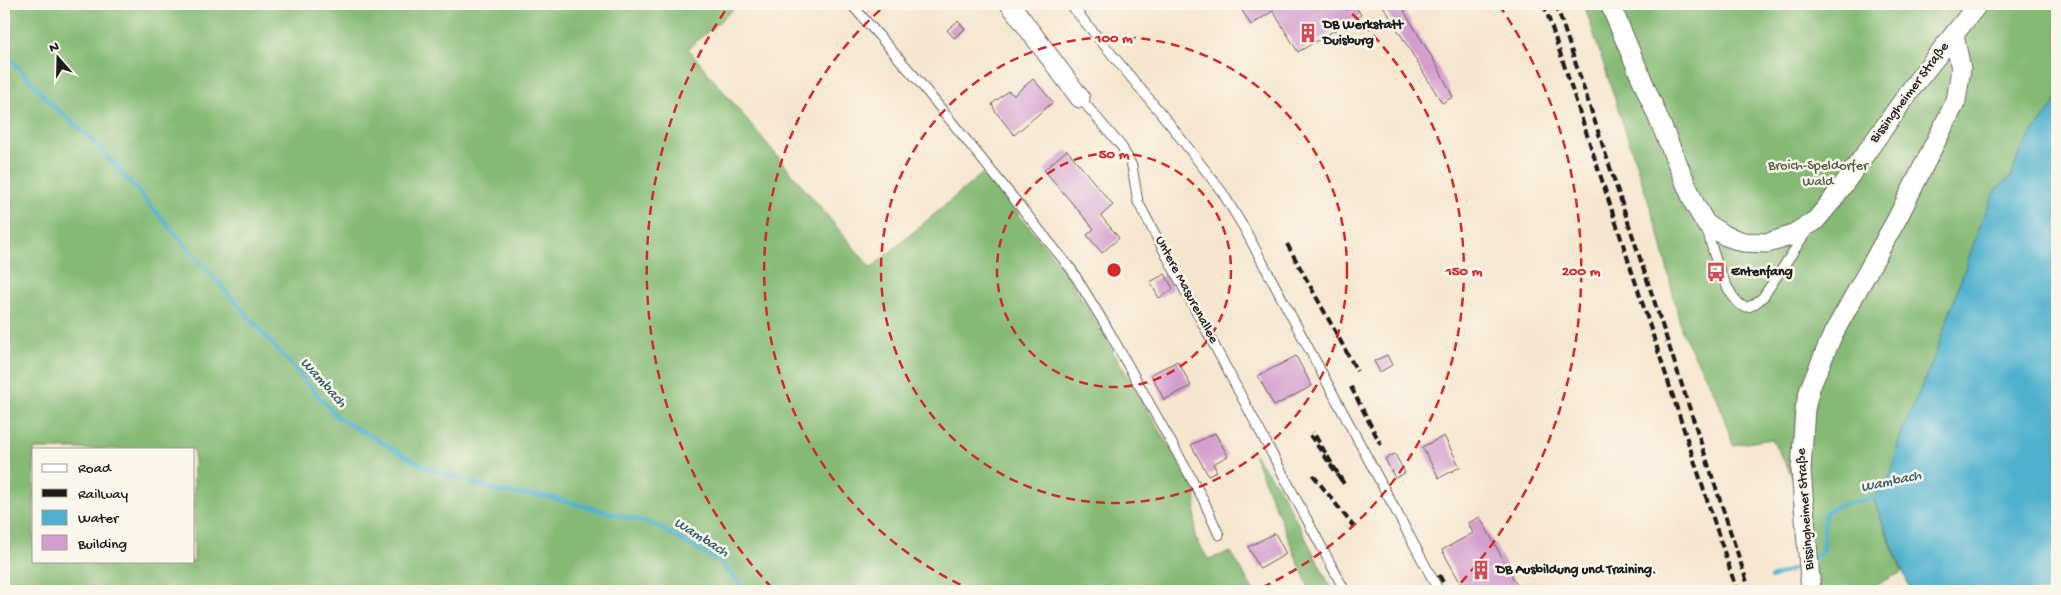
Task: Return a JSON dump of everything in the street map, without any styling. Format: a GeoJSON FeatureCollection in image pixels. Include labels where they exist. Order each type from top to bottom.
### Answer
{"type":"FeatureCollection","features":[{"type":"Feature","properties":{"kind":"street","name":"Untere Masurenallee"},"geometry":{"type":"LineString","coordinates":[[1010,4],[1080,98]]}},
{"type":"Feature","properties":{"kind":"street"},"geometry":{"type":"LineString","coordinates":[[1610,4],[1691,197],[1706,224]]}},
{"type":"Feature","properties":{"kind":"street"},"geometry":{"type":"LineString","coordinates":[[1954,35],[1978,4]]}},
{"type":"Feature","properties":{"kind":"street","name":"Bissingheimer Straße"},"geometry":{"type":"LineString","coordinates":[[1706,224],[1726,236],[1743,242],[1768,243],[1790,236],[1815,221],[1831,202],[1917,81],[1954,35]]}},
{"type":"Feature","properties":{"kind":"street","name":"Bissingheimer Straße"},"geometry":{"type":"LineString","coordinates":[[1811,584],[1801,470],[1805,409],[1810,388],[1833,334],[1898,217],[1956,101],[1961,69],[1954,35]]}},
{"type":"Feature","properties":{"kind":"lane"},"geometry":{"type":"LineString","coordinates":[[851,4],[916,78],[1071,269],[1106,326],[1198,491],[1219,535]]}},
{"type":"Feature","properties":{"kind":"lane"},"geometry":{"type":"LineString","coordinates":[[1070,4],[1169,123],[1222,192],[1258,254],[1439,591]]}},
{"type":"Feature","properties":{"kind":"lane","name":"Untere Masurenallee"},"geometry":{"type":"LineString","coordinates":[[1080,98],[1125,154],[1132,166],[1138,202],[1345,591]]}},
{"type":"Feature","properties":{"kind":"lane"},"geometry":{"type":"LineString","coordinates":[[1706,224],[1708,237],[1730,296],[1738,304],[1747,307],[1763,297],[1815,221]]}},
{"type":"Feature","properties":{"kind":"green space"},"geometry":{"type":"Polygon","coordinates":[[[4,4],[739,4],[688,49],[871,268],[984,172],[1066,272],[1196,492],[1195,537],[1208,559],[1231,552],[1254,591],[4,591],[4,4]]]}},
{"type":"Feature","properties":{"kind":"green space","name":"Broich-Speldorfer Wald"},"geometry":{"type":"Polygon","coordinates":[[[1584,4],[2057,4],[2057,100],[2021,150],[2011,177],[1996,189],[1981,223],[1934,358],[1901,434],[1891,474],[1873,498],[1902,572],[1865,591],[1818,591],[1796,483],[1772,439],[1733,445],[1718,400],[1682,332],[1659,234],[1584,4]]]}},
{"type":"Feature","properties":{"kind":"green space"},"geometry":{"type":"Polygon","coordinates":[[[1253,453],[1280,489],[1333,591],[1310,591],[1253,453]]]}},
{"type":"Feature","properties":{"kind":"water"},"geometry":{"type":"Polygon","coordinates":[[[2057,100],[2057,591],[1911,591],[1873,498],[1891,474],[1901,434],[1934,358],[1981,223],[1996,189],[2011,177],[2021,150],[2057,100]]]}},
{"type":"Feature","properties":{"kind":"building","name":"DB Werkstatt Duisburg"},"geometry":{"type":"Polygon","coordinates":[[[1238,4],[1354,4],[1361,15],[1298,52],[1273,11],[1251,25],[1238,4]]]}},
{"type":"Feature","properties":{"kind":"building"},"geometry":{"type":"Polygon","coordinates":[[[1382,4],[1418,4],[1404,11],[1439,69],[1453,97],[1442,103],[1382,4]]]}},
{"type":"Feature","properties":{"kind":"building"},"geometry":{"type":"Polygon","coordinates":[[[958,21],[965,29],[954,38],[947,30],[958,21]]]}},
{"type":"Feature","properties":{"kind":"building"},"geometry":{"type":"Polygon","coordinates":[[[1033,79],[1053,102],[1014,135],[995,111],[992,104],[1008,91],[1014,95],[1033,79]]]}},
{"type":"Feature","properties":{"kind":"building"},"geometry":{"type":"Polygon","coordinates":[[[1067,150],[1113,205],[1101,216],[1119,238],[1102,253],[1087,235],[1094,229],[1044,170],[1067,150]]]}},
{"type":"Feature","properties":{"kind":"building"},"geometry":{"type":"Polygon","coordinates":[[[1165,274],[1173,289],[1159,298],[1150,282],[1165,274]]]}},
{"type":"Feature","properties":{"kind":"building"},"geometry":{"type":"Polygon","coordinates":[[[1387,355],[1392,365],[1380,372],[1374,361],[1387,355]]]}},
{"type":"Feature","properties":{"kind":"building"},"geometry":{"type":"Polygon","coordinates":[[[1296,356],[1312,386],[1274,406],[1258,376],[1296,356]]]}},
{"type":"Feature","properties":{"kind":"building"},"geometry":{"type":"Polygon","coordinates":[[[1178,361],[1191,386],[1164,400],[1151,374],[1178,361]]]}},
{"type":"Feature","properties":{"kind":"building"},"geometry":{"type":"Polygon","coordinates":[[[1215,433],[1228,456],[1213,464],[1217,471],[1208,475],[1191,445],[1215,433]]]}},
{"type":"Feature","properties":{"kind":"building"},"geometry":{"type":"Polygon","coordinates":[[[1444,436],[1460,467],[1439,478],[1422,447],[1444,436]]]}},
{"type":"Feature","properties":{"kind":"building"},"geometry":{"type":"Polygon","coordinates":[[[1395,454],[1405,473],[1395,478],[1385,459],[1395,454]]]}},
{"type":"Feature","properties":{"kind":"building","name":"DB Ausbildung und Training."},"geometry":{"type":"Polygon","coordinates":[[[1480,517],[1520,591],[1465,591],[1442,550],[1473,533],[1468,523],[1480,517]]]}},
{"type":"Feature","properties":{"kind":"building"},"geometry":{"type":"Polygon","coordinates":[[[1275,533],[1286,554],[1260,569],[1248,547],[1275,533]]]}},
{"type":"Feature","properties":{"kind":"waterway","name":"Wambach"},"geometry":{"type":"LineString","coordinates":[[4,51],[51,104],[91,138],[338,418],[427,468],[500,492],[549,497],[653,524],[720,562],[743,587],[750,591]]}},
{"type":"Feature","properties":{"kind":"waterway","name":"Wambach"},"geometry":{"type":"LineString","coordinates":[[1813,559],[1822,552],[1826,512],[1838,506],[1877,497]]}},
{"type":"Feature","properties":{"kind":"waterway","name":"Wambach"},"geometry":{"type":"LineString","coordinates":[[1771,578],[1804,565]]}},
{"type":"Feature","properties":{"kind":"railway"},"geometry":{"type":"LineString","coordinates":[[1544,4],[1737,591]]}},
{"type":"Feature","properties":{"kind":"railway"},"geometry":{"type":"LineString","coordinates":[[1556,4],[1750,591]]}},
{"type":"Feature","properties":{"kind":"railway"},"geometry":{"type":"LineString","coordinates":[[1287,244],[1357,371]]}},
{"type":"Feature","properties":{"kind":"railway"},"geometry":{"type":"LineString","coordinates":[[1351,387],[1381,445]]}},
{"type":"Feature","properties":{"kind":"railway"},"geometry":{"type":"LineString","coordinates":[[1310,435],[1344,484],[1313,432]]}},
{"type":"Feature","properties":{"kind":"railway"},"geometry":{"type":"LineString","coordinates":[[1313,475],[1354,527]]}},
{"type":"Feature","properties":{"kind":"railway"},"geometry":{"type":"LineString","coordinates":[[1439,575],[1448,591]]}},
{"type":"Feature","properties":{"kind":"place","name":"DB Werkstatt Duisburg"},"geometry":{"type":"Point","coordinates":[1308,33]}},
{"type":"Feature","properties":{"kind":"place","name":"Entenfang"},"geometry":{"type":"Point","coordinates":[1716,272]}},
{"type":"Feature","properties":{"kind":"place","name":"DB Ausbildung und Training."},"geometry":{"type":"Point","coordinates":[1481,570]}}]}
